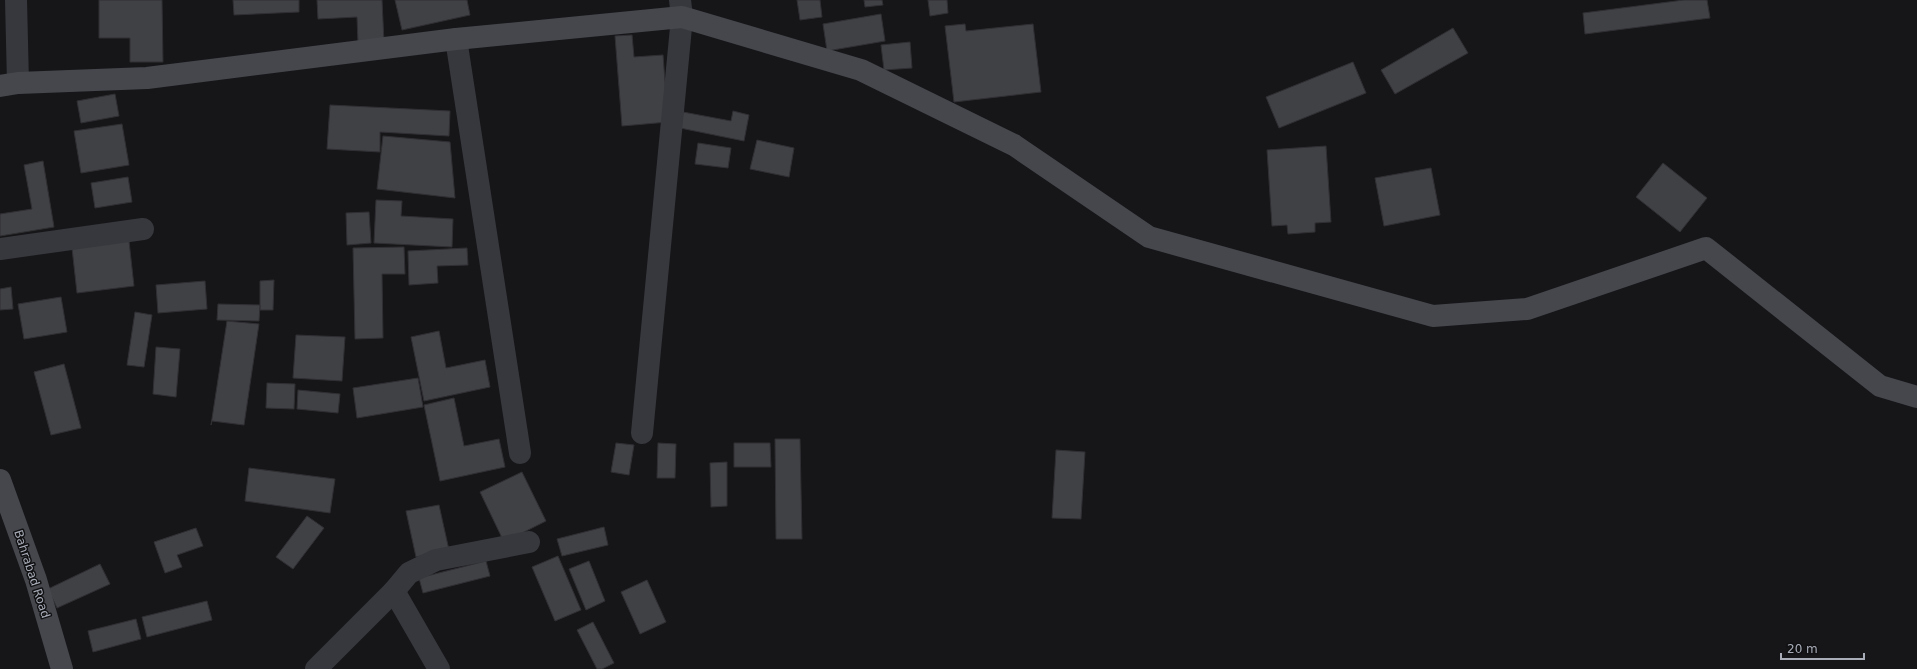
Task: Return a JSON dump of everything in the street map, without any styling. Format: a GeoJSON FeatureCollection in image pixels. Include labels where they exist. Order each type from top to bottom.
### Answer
{"type":"FeatureCollection","features":[{"type":"Feature","properties":{"kind":"street"},"geometry":{"type":"LineString","coordinates":[[16,0],[9,85],[147,78],[681,9],[861,70],[1014,145],[1149,237],[1433,316],[1527,309],[1706,248],[1880,386],[1917,397]]}},
{"type":"Feature","properties":{"kind":"street"},"geometry":{"type":"LineString","coordinates":[[642,433],[681,9]]}},
{"type":"Feature","properties":{"kind":"street"},"geometry":{"type":"LineString","coordinates":[[456,39],[520,453]]}},
{"type":"Feature","properties":{"kind":"street"},"geometry":{"type":"LineString","coordinates":[[0,249],[143,229]]}},
{"type":"Feature","properties":{"kind":"street","name":"Bahrabad Road"},"geometry":{"type":"LineString","coordinates":[[0,480],[36,580],[62,669]]}},
{"type":"Feature","properties":{"kind":"street"},"geometry":{"type":"LineString","coordinates":[[316,669],[394,591],[409,573],[436,560],[529,542]]}},
{"type":"Feature","properties":{"kind":"street"},"geometry":{"type":"LineString","coordinates":[[394,591],[439,669]]}},
{"type":"Feature","properties":{"kind":"building"},"geometry":{"type":"Polygon","coordinates":[[[99,0],[162,0],[163,62],[130,62],[130,38],[99,38],[99,0]]]}},
{"type":"Feature","properties":{"kind":"building"},"geometry":{"type":"Polygon","coordinates":[[[233,0],[299,0],[299,12],[234,15],[233,0]]]}},
{"type":"Feature","properties":{"kind":"building"},"geometry":{"type":"Polygon","coordinates":[[[317,0],[382,0],[384,42],[358,43],[357,17],[318,19],[317,0]]]}},
{"type":"Feature","properties":{"kind":"building"},"geometry":{"type":"Polygon","coordinates":[[[395,0],[467,0],[470,15],[402,30],[395,0]]]}},
{"type":"Feature","properties":{"kind":"building"},"geometry":{"type":"Polygon","coordinates":[[[797,0],[820,0],[822,17],[800,20],[797,0]]]}},
{"type":"Feature","properties":{"kind":"building"},"geometry":{"type":"Polygon","coordinates":[[[864,0],[882,0],[883,5],[865,7],[864,0]]]}},
{"type":"Feature","properties":{"kind":"building"},"geometry":{"type":"Polygon","coordinates":[[[928,0],[947,0],[948,13],[930,16],[928,0]]]}},
{"type":"Feature","properties":{"kind":"building"},"geometry":{"type":"Polygon","coordinates":[[[1684,0],[1707,0],[1710,18],[1585,34],[1583,13],[1684,0]]]}},
{"type":"Feature","properties":{"kind":"building"},"geometry":{"type":"Polygon","coordinates":[[[881,14],[885,41],[827,51],[823,24],[881,14]]]}},
{"type":"Feature","properties":{"kind":"building"},"geometry":{"type":"Polygon","coordinates":[[[965,24],[966,31],[1033,24],[1041,92],[954,102],[945,26],[965,24]]]}},
{"type":"Feature","properties":{"kind":"building"},"geometry":{"type":"Polygon","coordinates":[[[1453,28],[1468,53],[1395,94],[1381,70],[1453,28]]]}},
{"type":"Feature","properties":{"kind":"building"},"geometry":{"type":"Polygon","coordinates":[[[632,35],[634,57],[663,55],[668,122],[622,126],[615,36],[632,35]]]}},
{"type":"Feature","properties":{"kind":"building"},"geometry":{"type":"Polygon","coordinates":[[[910,42],[912,68],[884,70],[881,45],[910,42]]]}},
{"type":"Feature","properties":{"kind":"building"},"geometry":{"type":"Polygon","coordinates":[[[1353,62],[1366,93],[1279,128],[1266,97],[1353,62]]]}},
{"type":"Feature","properties":{"kind":"building"},"geometry":{"type":"Polygon","coordinates":[[[115,94],[119,116],[81,123],[77,101],[115,94]]]}},
{"type":"Feature","properties":{"kind":"building"},"geometry":{"type":"Polygon","coordinates":[[[330,105],[450,111],[449,136],[380,132],[380,152],[327,149],[330,105]]]}},
{"type":"Feature","properties":{"kind":"building"},"geometry":{"type":"Polygon","coordinates":[[[733,111],[749,115],[744,141],[680,128],[683,112],[731,121],[733,111]]]}},
{"type":"Feature","properties":{"kind":"building"},"geometry":{"type":"Polygon","coordinates":[[[122,124],[129,165],[81,173],[74,131],[122,124]]]}},
{"type":"Feature","properties":{"kind":"building"},"geometry":{"type":"Polygon","coordinates":[[[383,136],[450,142],[455,198],[377,189],[383,136]]]}},
{"type":"Feature","properties":{"kind":"building"},"geometry":{"type":"Polygon","coordinates":[[[757,140],[794,148],[789,177],[750,169],[757,140]]]}},
{"type":"Feature","properties":{"kind":"building"},"geometry":{"type":"Polygon","coordinates":[[[698,143],[731,148],[728,168],[695,164],[698,143]]]}},
{"type":"Feature","properties":{"kind":"building"},"geometry":{"type":"Polygon","coordinates":[[[1326,146],[1331,222],[1315,223],[1315,232],[1288,234],[1287,225],[1272,226],[1267,150],[1326,146]]]}},
{"type":"Feature","properties":{"kind":"building"},"geometry":{"type":"Polygon","coordinates":[[[43,161],[54,227],[0,236],[0,214],[32,209],[24,165],[43,161]]]}},
{"type":"Feature","properties":{"kind":"building"},"geometry":{"type":"Polygon","coordinates":[[[1663,163],[1707,198],[1680,232],[1636,197],[1663,163]]]}},
{"type":"Feature","properties":{"kind":"building"},"geometry":{"type":"Polygon","coordinates":[[[1431,168],[1440,215],[1384,226],[1375,178],[1431,168]]]}},
{"type":"Feature","properties":{"kind":"building"},"geometry":{"type":"Polygon","coordinates":[[[128,177],[132,202],[95,208],[91,183],[128,177]]]}},
{"type":"Feature","properties":{"kind":"building"},"geometry":{"type":"Polygon","coordinates":[[[376,200],[402,201],[401,216],[453,219],[452,247],[374,243],[376,200]]]}},
{"type":"Feature","properties":{"kind":"building"},"geometry":{"type":"Polygon","coordinates":[[[369,212],[371,243],[347,245],[346,213],[369,212]]]}},
{"type":"Feature","properties":{"kind":"building"},"geometry":{"type":"Polygon","coordinates":[[[129,241],[134,286],[77,293],[72,248],[129,241]]]}},
{"type":"Feature","properties":{"kind":"building"},"geometry":{"type":"Polygon","coordinates":[[[404,247],[405,274],[382,274],[383,338],[355,339],[353,248],[404,247]]]}},
{"type":"Feature","properties":{"kind":"building"},"geometry":{"type":"Polygon","coordinates":[[[467,248],[468,265],[437,266],[438,283],[409,285],[408,251],[467,248]]]}},
{"type":"Feature","properties":{"kind":"building"},"geometry":{"type":"Polygon","coordinates":[[[274,280],[273,310],[260,310],[260,281],[274,280]]]}},
{"type":"Feature","properties":{"kind":"building"},"geometry":{"type":"Polygon","coordinates":[[[205,281],[207,309],[158,313],[156,285],[205,281]]]}},
{"type":"Feature","properties":{"kind":"building"},"geometry":{"type":"Polygon","coordinates":[[[11,287],[13,309],[0,310],[0,289],[11,287]]]}},
{"type":"Feature","properties":{"kind":"building"},"geometry":{"type":"Polygon","coordinates":[[[61,297],[67,332],[24,339],[18,304],[61,297]]]}},
{"type":"Feature","properties":{"kind":"building"},"geometry":{"type":"Polygon","coordinates":[[[218,304],[260,305],[259,321],[217,320],[218,304]]]}},
{"type":"Feature","properties":{"kind":"building"},"geometry":{"type":"Polygon","coordinates":[[[135,312],[152,315],[144,367],[127,365],[135,312]]]}},
{"type":"Feature","properties":{"kind":"building"},"geometry":{"type":"Polygon","coordinates":[[[227,321],[259,324],[244,425],[212,421],[211,425],[227,321]]]}},
{"type":"Feature","properties":{"kind":"building"},"geometry":{"type":"Polygon","coordinates":[[[439,331],[446,368],[485,360],[490,387],[424,401],[411,337],[439,331]]]}},
{"type":"Feature","properties":{"kind":"building"},"geometry":{"type":"Polygon","coordinates":[[[296,335],[345,337],[342,381],[293,378],[296,335]]]}},
{"type":"Feature","properties":{"kind":"building"},"geometry":{"type":"Polygon","coordinates":[[[156,347],[180,349],[176,397],[153,394],[156,347]]]}},
{"type":"Feature","properties":{"kind":"building"},"geometry":{"type":"Polygon","coordinates":[[[64,364],[81,428],[51,435],[34,372],[64,364]]]}},
{"type":"Feature","properties":{"kind":"building"},"geometry":{"type":"Polygon","coordinates":[[[418,378],[423,407],[357,418],[353,388],[418,378]]]}},
{"type":"Feature","properties":{"kind":"building"},"geometry":{"type":"Polygon","coordinates":[[[267,383],[295,384],[294,409],[266,408],[267,383]]]}},
{"type":"Feature","properties":{"kind":"building"},"geometry":{"type":"Polygon","coordinates":[[[298,390],[340,394],[338,413],[297,409],[298,390]]]}},
{"type":"Feature","properties":{"kind":"building"},"geometry":{"type":"Polygon","coordinates":[[[454,398],[464,446],[499,439],[505,467],[440,481],[424,405],[454,398]]]}},
{"type":"Feature","properties":{"kind":"building"},"geometry":{"type":"Polygon","coordinates":[[[775,439],[800,439],[802,539],[776,539],[775,439]]]}},
{"type":"Feature","properties":{"kind":"building"},"geometry":{"type":"Polygon","coordinates":[[[616,443],[634,445],[629,475],[611,472],[616,443]]]}},
{"type":"Feature","properties":{"kind":"building"},"geometry":{"type":"Polygon","coordinates":[[[658,443],[676,444],[675,478],[657,478],[658,443]]]}},
{"type":"Feature","properties":{"kind":"building"},"geometry":{"type":"Polygon","coordinates":[[[734,443],[770,443],[771,467],[734,467],[734,443]]]}},
{"type":"Feature","properties":{"kind":"building"},"geometry":{"type":"Polygon","coordinates":[[[1056,450],[1085,452],[1081,519],[1052,518],[1056,450]]]}},
{"type":"Feature","properties":{"kind":"building"},"geometry":{"type":"Polygon","coordinates":[[[727,462],[727,506],[711,507],[710,463],[727,462]]]}},
{"type":"Feature","properties":{"kind":"building"},"geometry":{"type":"Polygon","coordinates":[[[249,468],[335,479],[330,513],[245,501],[249,468]]]}},
{"type":"Feature","properties":{"kind":"building"},"geometry":{"type":"Polygon","coordinates":[[[522,472],[546,521],[504,542],[480,492],[522,472]]]}},
{"type":"Feature","properties":{"kind":"building"},"geometry":{"type":"Polygon","coordinates":[[[439,505],[449,550],[416,557],[406,511],[439,505]]]}},
{"type":"Feature","properties":{"kind":"building"},"geometry":{"type":"Polygon","coordinates":[[[307,516],[324,528],[293,569],[276,557],[307,516]]]}},
{"type":"Feature","properties":{"kind":"building"},"geometry":{"type":"Polygon","coordinates":[[[604,527],[608,545],[562,556],[557,539],[604,527]]]}},
{"type":"Feature","properties":{"kind":"building"},"geometry":{"type":"Polygon","coordinates":[[[196,528],[203,546],[177,555],[182,567],[165,573],[154,542],[196,528]]]}},
{"type":"Feature","properties":{"kind":"building"},"geometry":{"type":"Polygon","coordinates":[[[558,556],[581,610],[555,621],[532,567],[558,556]]]}},
{"type":"Feature","properties":{"kind":"building"},"geometry":{"type":"Polygon","coordinates":[[[486,561],[490,576],[423,593],[419,578],[486,561]]]}},
{"type":"Feature","properties":{"kind":"building"},"geometry":{"type":"Polygon","coordinates":[[[589,561],[605,601],[586,610],[569,569],[589,561]]]}},
{"type":"Feature","properties":{"kind":"building"},"geometry":{"type":"Polygon","coordinates":[[[100,564],[110,584],[57,608],[48,589],[100,564]]]}},
{"type":"Feature","properties":{"kind":"building"},"geometry":{"type":"Polygon","coordinates":[[[647,580],[666,622],[640,634],[621,592],[647,580]]]}},
{"type":"Feature","properties":{"kind":"building"},"geometry":{"type":"Polygon","coordinates":[[[207,601],[212,620],[147,637],[142,617],[207,601]]]}},
{"type":"Feature","properties":{"kind":"building"},"geometry":{"type":"Polygon","coordinates":[[[136,619],[141,639],[93,652],[88,631],[136,619]]]}},
{"type":"Feature","properties":{"kind":"building"},"geometry":{"type":"Polygon","coordinates":[[[593,622],[614,663],[602,669],[597,669],[577,630],[593,622]]]}}]}
